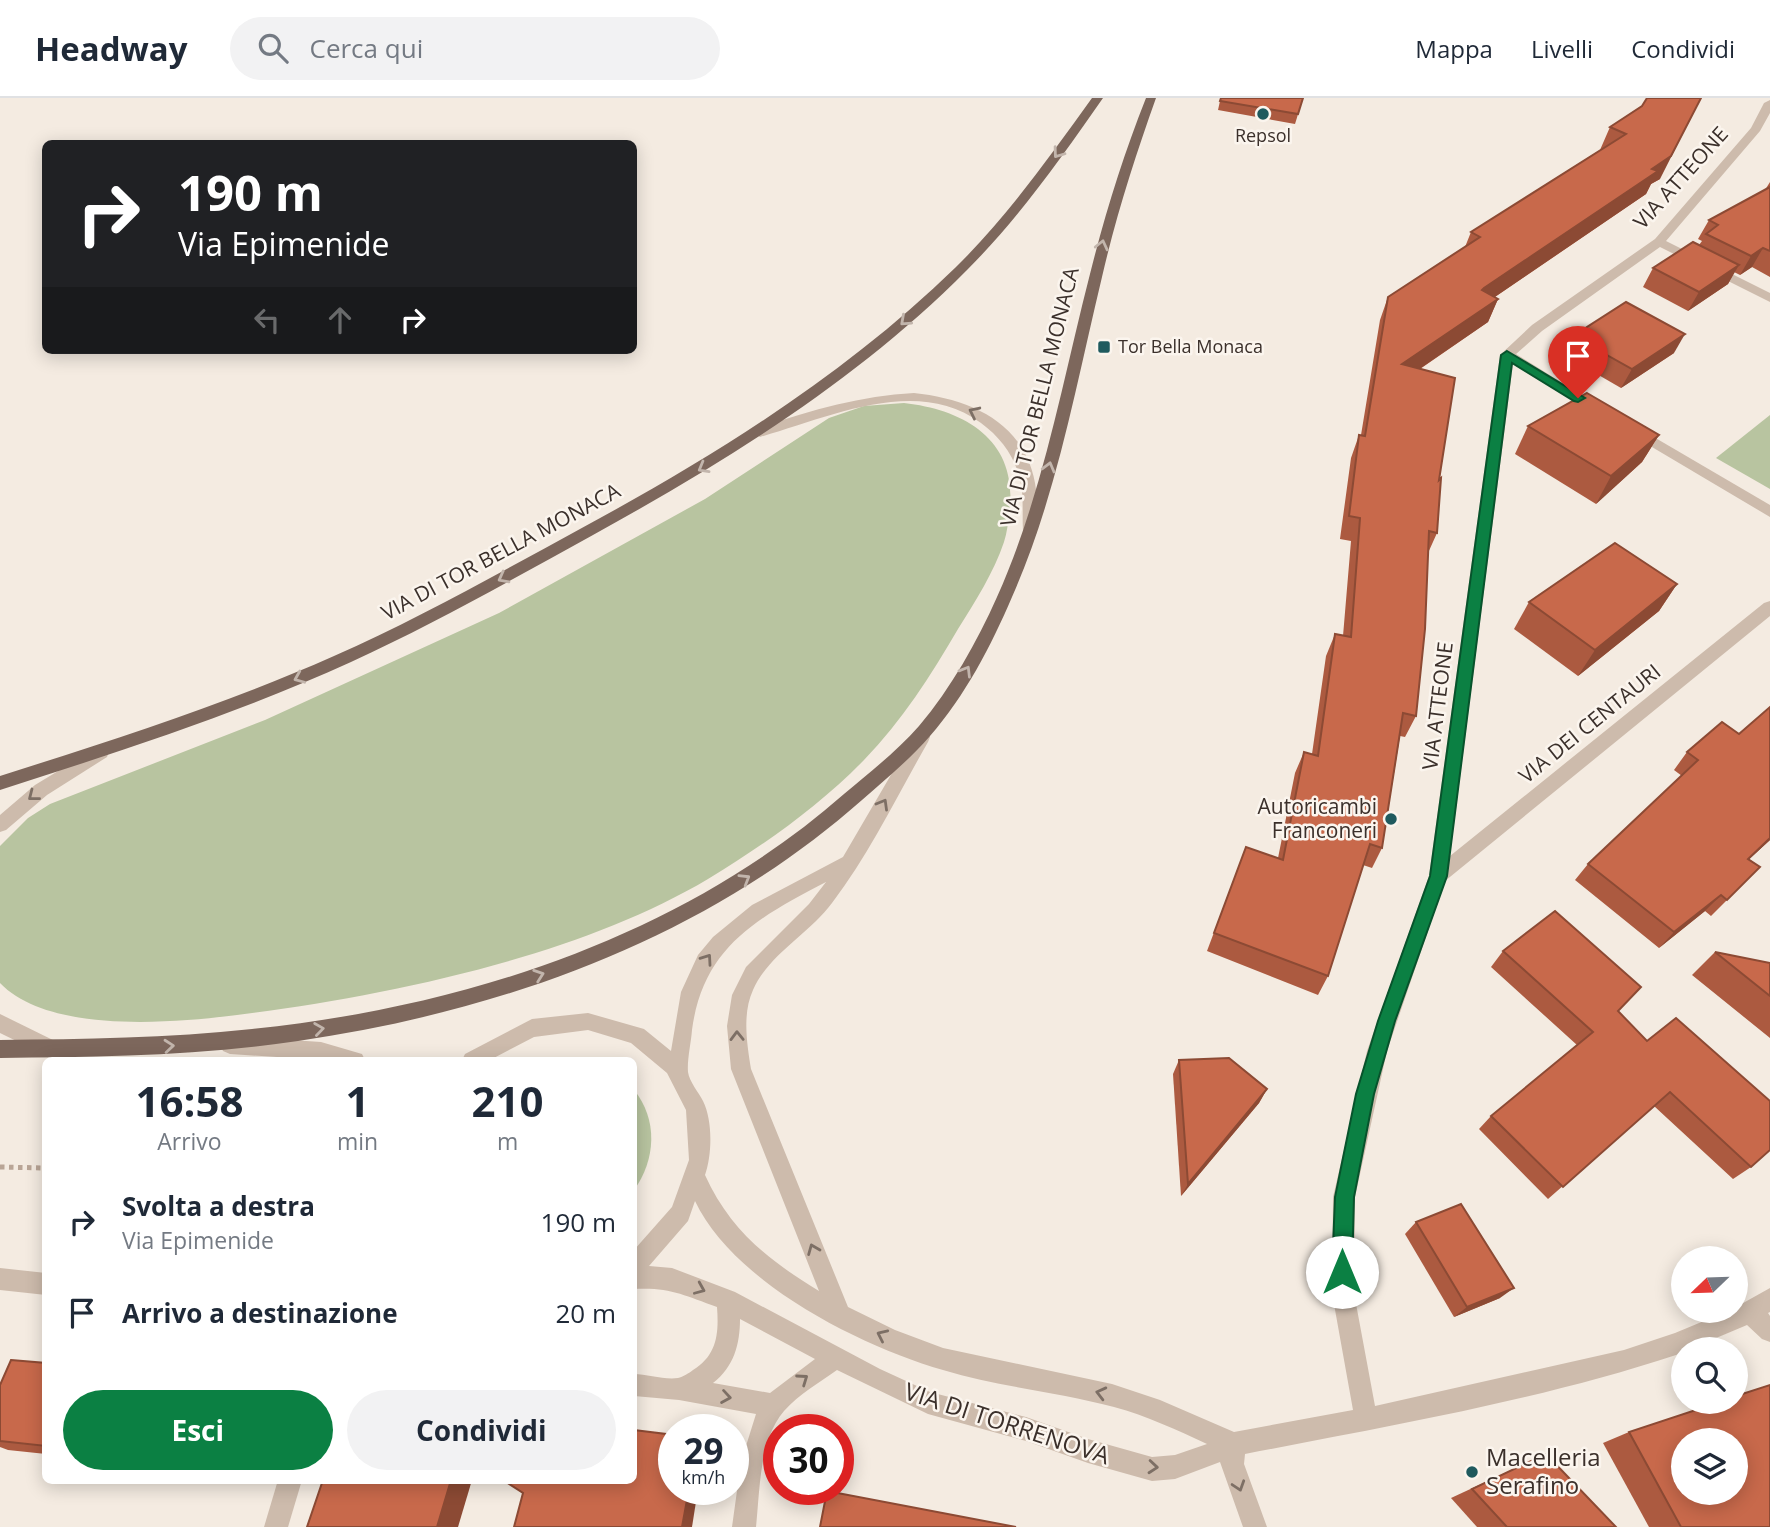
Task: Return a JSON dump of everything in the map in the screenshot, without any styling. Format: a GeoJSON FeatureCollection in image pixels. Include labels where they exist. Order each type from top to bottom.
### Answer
{"type":"FeatureCollection","features":[{"type":"Feature","properties":{"kind":"main road","name":"VIA DI TOR BELLA MONACA"},"geometry":{"type":"LineString","coordinates":[[0,783],[259,694],[379,642],[657,494],[760,432],[872,350],[960,270],[1017,209],[1098,98]]}},
{"type":"Feature","properties":{"kind":"main road","name":"VIA DI TOR BELLA MONACA"},"geometry":{"type":"LineString","coordinates":[[0,1049],[142,1048],[202,1043],[336,1027],[434,1005],[540,975],[638,937],[744,881],[811,836],[928,727],[962,678],[1012,581],[1049,469],[1108,217],[1152,98]]}},
{"type":"Feature","properties":{"kind":"street","name":"VIA ATTEONE"},"geometry":{"type":"LineString","coordinates":[[1366,1417],[1343,1293],[1344,1197],[1377,1051],[1438,876],[1507,355],[1537,328],[1659,242],[1763,132],[1770,103]]}},
{"type":"Feature","properties":{"kind":"street"},"geometry":{"type":"LineString","coordinates":[[1659,242],[1770,298]]}},
{"type":"Feature","properties":{"kind":"street"},"geometry":{"type":"LineString","coordinates":[[1507,355],[1770,512]]}},
{"type":"Feature","properties":{"kind":"street"},"geometry":{"type":"LineString","coordinates":[[760,432],[841,407],[884,399],[930,399],[972,409],[987,418],[1006,437],[1020,459],[1029,489],[1030,532]]}},
{"type":"Feature","properties":{"kind":"street","name":"VIA DEI CENTAURI"},"geometry":{"type":"LineString","coordinates":[[1438,876],[1770,607]]}},
{"type":"Feature","properties":{"kind":"street"},"geometry":{"type":"LineString","coordinates":[[839,1312],[747,1087],[737,1048],[738,1002],[747,981],[771,952],[816,910],[848,862],[928,727]]}},
{"type":"Feature","properties":{"kind":"street"},"geometry":{"type":"LineString","coordinates":[[0,825],[41,790],[110,747]]}},
{"type":"Feature","properties":{"kind":"street"},"geometry":{"type":"LineString","coordinates":[[680,1071],[683,1019],[688,998],[695,977],[716,947],[730,933],[780,898],[848,862]]}},
{"type":"Feature","properties":{"kind":"street"},"geometry":{"type":"LineString","coordinates":[[476,1057],[491,1046],[531,1028],[574,1021],[595,1022],[615,1027],[652,1044],[680,1071],[697,1107],[701,1127],[702,1149],[696,1179],[681,1213],[668,1233],[637,1263]]}},
{"type":"Feature","properties":{"kind":"street"},"geometry":{"type":"LineString","coordinates":[[0,1023],[52,1049]]}},
{"type":"Feature","properties":{"kind":"street"},"geometry":{"type":"LineString","coordinates":[[202,1043],[321,1051],[344,1057]]}},
{"type":"Feature","properties":{"kind":"street","name":"VIA DI TORRENOVA"},"geometry":{"type":"LineString","coordinates":[[696,1179],[708,1206],[724,1230],[741,1247],[809,1297],[904,1345],[942,1359],[1051,1381],[1136,1402],[1234,1444]]}},
{"type":"Feature","properties":{"kind":"street","name":"VIA DI TORRENOVA"},"geometry":{"type":"LineString","coordinates":[[637,1278],[655,1276],[672,1279],[727,1300],[892,1387],[928,1403],[1026,1429],[1088,1451],[1152,1469],[1175,1467],[1199,1460],[1234,1444],[1425,1408],[1624,1361],[1676,1344],[1750,1312],[1770,1299]]}},
{"type":"Feature","properties":{"kind":"street"},"geometry":{"type":"LineString","coordinates":[[0,1279],[42,1284]]}},
{"type":"Feature","properties":{"kind":"street"},"geometry":{"type":"LineString","coordinates":[[679,1389],[699,1381],[722,1362],[729,1338],[727,1300]]}},
{"type":"Feature","properties":{"kind":"street"},"geometry":{"type":"LineString","coordinates":[[1750,1312],[1770,1331]]}},
{"type":"Feature","properties":{"kind":"street"},"geometry":{"type":"LineString","coordinates":[[744,1527],[754,1458],[764,1419],[773,1405],[836,1357]]}},
{"type":"Feature","properties":{"kind":"street"},"geometry":{"type":"LineString","coordinates":[[637,1385],[679,1389],[773,1405]]}},
{"type":"Feature","properties":{"kind":"street"},"geometry":{"type":"LineString","coordinates":[[1234,1444],[1232,1464],[1255,1527]]}},
{"type":"Feature","properties":{"kind":"street"},"geometry":{"type":"LineString","coordinates":[[276,1527],[289,1484]]}},
{"type":"Feature","properties":{"kind":"path"},"geometry":{"type":"LineString","coordinates":[[0,1167],[42,1168]]}},
{"type":"Feature","properties":{"kind":"green space"},"geometry":{"type":"Polygon","coordinates":[[[904,403],[949,413],[968,422],[984,434],[997,449],[1006,467],[1010,489],[1007,528],[1000,553],[984,587],[937,663],[903,714],[878,745],[809,809],[729,866],[656,906],[541,951],[417,984],[295,1007],[180,1021],[113,1021],[80,1018],[49,1011],[22,999],[0,983],[0,846],[28,818],[50,804],[265,720],[499,613],[705,499],[829,418],[864,406],[904,403]]]}},
{"type":"Feature","properties":{"kind":"green space"},"geometry":{"type":"Polygon","coordinates":[[[1770,415],[1770,489],[1716,458],[1770,415]]]}},
{"type":"Feature","properties":{"kind":"green space"},"geometry":{"type":"Polygon","coordinates":[[[637,1094],[647,1114],[651,1140],[647,1166],[637,1185],[637,1094]]]}},
{"type":"Feature","properties":{"kind":"building"},"geometry":{"type":"Polygon","coordinates":[[[1221,98],[1303,98],[1298,114],[1220,101],[1221,98]]]}},
{"type":"Feature","properties":{"kind":"building"},"geometry":{"type":"Polygon","coordinates":[[[1647,98],[1701,98],[1671,156],[1652,169],[1658,171],[1484,288],[1482,290],[1498,299],[1402,364],[1455,378],[1439,480],[1441,478],[1437,533],[1429,531],[1425,629],[1416,716],[1403,713],[1382,848],[1370,844],[1328,976],[1214,933],[1246,847],[1283,860],[1304,752],[1318,756],[1335,634],[1351,637],[1360,518],[1349,516],[1359,435],[1365,436],[1388,297],[1480,237],[1471,232],[1626,134],[1610,127],[1642,106],[1647,98]]]}},
{"type":"Feature","properties":{"kind":"building"},"geometry":{"type":"Polygon","coordinates":[[[1770,187],[1770,251],[1763,248],[1751,256],[1706,234],[1718,225],[1709,220],[1770,187]]]}},
{"type":"Feature","properties":{"kind":"building"},"geometry":{"type":"Polygon","coordinates":[[[1693,242],[1739,265],[1699,292],[1653,268],[1693,242]]]}},
{"type":"Feature","properties":{"kind":"building"},"geometry":{"type":"Polygon","coordinates":[[[1626,302],[1685,334],[1632,369],[1573,336],[1626,302]]]}},
{"type":"Feature","properties":{"kind":"building"},"geometry":{"type":"Polygon","coordinates":[[[1587,393],[1659,435],[1611,476],[1528,426],[1587,393]]]}},
{"type":"Feature","properties":{"kind":"building"},"geometry":{"type":"Polygon","coordinates":[[[1615,543],[1677,584],[1595,650],[1529,602],[1615,543]]]}},
{"type":"Feature","properties":{"kind":"building"},"geometry":{"type":"Polygon","coordinates":[[[1770,707],[1770,838],[1748,859],[1760,867],[1727,900],[1721,895],[1674,932],[1588,864],[1698,760],[1687,752],[1722,722],[1739,734],[1770,707]]]}},
{"type":"Feature","properties":{"kind":"building"},"geometry":{"type":"Polygon","coordinates":[[[1555,911],[1641,987],[1618,1011],[1647,1041],[1676,1018],[1770,1101],[1770,1150],[1751,1167],[1670,1092],[1563,1187],[1491,1116],[1593,1032],[1503,951],[1555,911]]]}},
{"type":"Feature","properties":{"kind":"building"},"geometry":{"type":"Polygon","coordinates":[[[1715,952],[1770,963],[1770,996],[1715,952]]]}},
{"type":"Feature","properties":{"kind":"building"},"geometry":{"type":"Polygon","coordinates":[[[1229,1058],[1267,1089],[1188,1184],[1179,1060],[1229,1058]]]}},
{"type":"Feature","properties":{"kind":"building"},"geometry":{"type":"Polygon","coordinates":[[[1461,1204],[1514,1288],[1467,1307],[1416,1222],[1461,1204]]]}},
{"type":"Feature","properties":{"kind":"building"},"geometry":{"type":"Polygon","coordinates":[[[11,1360],[42,1363],[42,1446],[0,1441],[0,1385],[11,1360]]]}},
{"type":"Feature","properties":{"kind":"building"},"geometry":{"type":"Polygon","coordinates":[[[1770,1385],[1770,1527],[1681,1527],[1629,1432],[1684,1414],[1748,1414],[1748,1392],[1770,1385]]]}},
{"type":"Feature","properties":{"kind":"building"},"geometry":{"type":"Polygon","coordinates":[[[637,1430],[658,1433],[658,1505],[686,1505],[682,1527],[514,1527],[523,1493],[509,1484],[637,1484],[637,1430]]]}},
{"type":"Feature","properties":{"kind":"building"},"geometry":{"type":"Polygon","coordinates":[[[1546,1454],[1616,1527],[1507,1527],[1472,1489],[1546,1454]]]}},
{"type":"Feature","properties":{"kind":"building"},"geometry":{"type":"Polygon","coordinates":[[[322,1484],[450,1484],[437,1527],[307,1527],[322,1484]]]}},
{"type":"Feature","properties":{"kind":"building"},"geometry":{"type":"Polygon","coordinates":[[[854,1496],[1016,1527],[820,1527],[824,1505],[854,1505],[854,1496]]]}},
{"type":"Feature","properties":{"kind":"place","name":"Repsol"},"geometry":{"type":"Point","coordinates":[1263,114]}},
{"type":"Feature","properties":{"kind":"place","name":"Tor Bella Monaca"},"geometry":{"type":"Point","coordinates":[1104,347]}},
{"type":"Feature","properties":{"kind":"place","name":"Autoricambi Franconeri"},"geometry":{"type":"Point","coordinates":[1391,819]}},
{"type":"Feature","properties":{"kind":"place","name":"Macelleria Serafino"},"geometry":{"type":"Point","coordinates":[1472,1472]}},
{"type":"Feature","properties":{"kind":"route"},"geometry":{"type":"LineString","coordinates":[[1342,1272],[1344,1197],[1365,1094],[1386,1021],[1438,876],[1507,355],[1578,398]]}}]}
